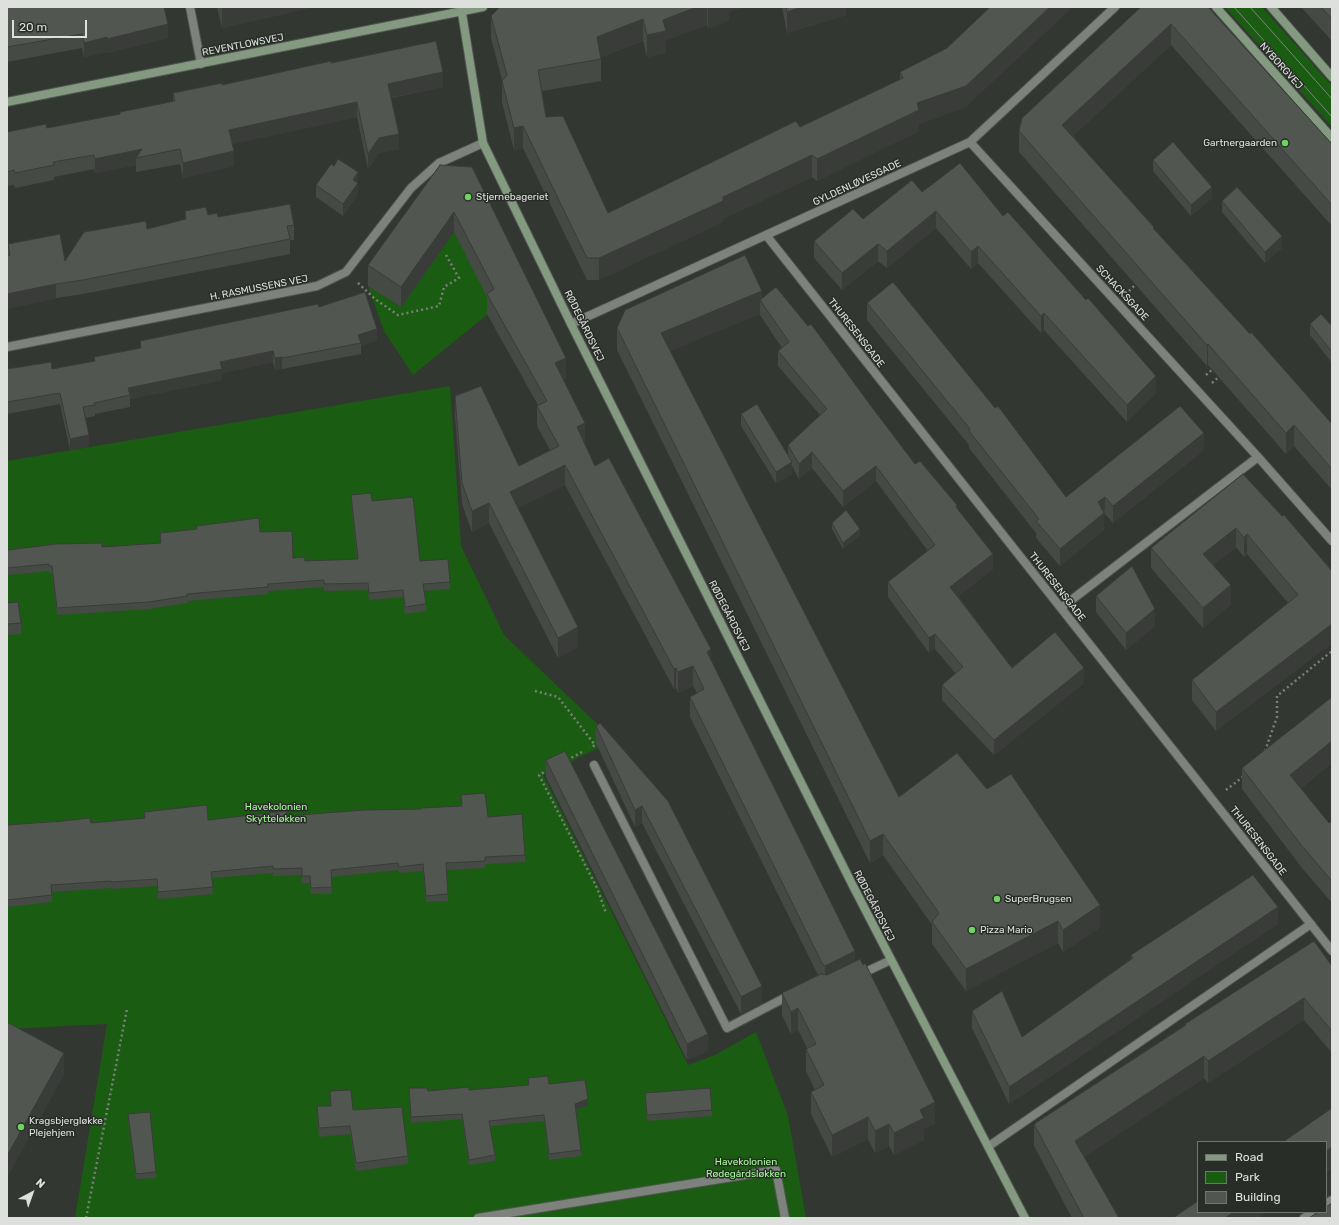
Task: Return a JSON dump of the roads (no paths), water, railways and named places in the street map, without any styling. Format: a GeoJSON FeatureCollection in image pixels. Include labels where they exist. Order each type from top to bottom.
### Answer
{"type":"FeatureCollection","features":[{"type":"Feature","properties":{"kind":"street"},"geometry":{"type":"LineString","coordinates":[[190,7],[201,64]]}},
{"type":"Feature","properties":{"kind":"street","name":"REVENTLOWSVEJ"},"geometry":{"type":"LineString","coordinates":[[7,102],[483,7]]}},
{"type":"Feature","properties":{"kind":"street","name":"GYLDENLØVESGADE"},"geometry":{"type":"LineString","coordinates":[[572,324],[970,142],[1115,7]]}},
{"type":"Feature","properties":{"kind":"street","name":"NYBORGVEJ"},"geometry":{"type":"LineString","coordinates":[[1216,7],[1332,138]]}},
{"type":"Feature","properties":{"kind":"street"},"geometry":{"type":"LineString","coordinates":[[1271,7],[1332,76]]}},
{"type":"Feature","properties":{"kind":"street","name":"RØDEGÅRDSVEJ"},"geometry":{"type":"LineString","coordinates":[[462,10],[483,143],[846,872],[1025,1218]]}},
{"type":"Feature","properties":{"kind":"street","name":"SCHACKSGADE"},"geometry":{"type":"LineString","coordinates":[[970,142],[1194,386],[1332,541]]}},
{"type":"Feature","properties":{"kind":"street","name":"H. RASMUSSENS VEJ"},"geometry":{"type":"LineString","coordinates":[[7,347],[317,286],[346,272],[411,188],[439,162],[483,143]]}},
{"type":"Feature","properties":{"kind":"street","name":"THURESENSGADE"},"geometry":{"type":"LineString","coordinates":[[766,235],[1332,951]]}},
{"type":"Feature","properties":{"kind":"street"},"geometry":{"type":"LineString","coordinates":[[1061,608],[1258,457]]}},
{"type":"Feature","properties":{"kind":"street"},"geometry":{"type":"LineString","coordinates":[[594,765],[727,1028],[801,989]]}},
{"type":"Feature","properties":{"kind":"street"},"geometry":{"type":"LineString","coordinates":[[989,1146],[1311,924]]}},
{"type":"Feature","properties":{"kind":"street"},"geometry":{"type":"LineString","coordinates":[[852,979],[891,960]]}},
{"type":"Feature","properties":{"kind":"street"},"geometry":{"type":"LineString","coordinates":[[478,1218],[776,1170],[785,1218]]}},
{"type":"Feature","properties":{"kind":"tram line"},"geometry":{"type":"LineString","coordinates":[[1234,7],[1332,117]]}},
{"type":"Feature","properties":{"kind":"tram line"},"geometry":{"type":"LineString","coordinates":[[1250,7],[1332,99]]}},
{"type":"Feature","properties":{"kind":"place","name":"Gartnergaarden"},"geometry":{"type":"Point","coordinates":[1285,143]}},
{"type":"Feature","properties":{"kind":"place","name":"Stjernebageriet"},"geometry":{"type":"Point","coordinates":[468,197]}},
{"type":"Feature","properties":{"kind":"place","name":"SuperBrugsen"},"geometry":{"type":"Point","coordinates":[997,899]}},
{"type":"Feature","properties":{"kind":"place","name":"Pizza Mario"},"geometry":{"type":"Point","coordinates":[972,930]}},
{"type":"Feature","properties":{"kind":"place","name":"Kragsbjergløkke Plejehjem"},"geometry":{"type":"Point","coordinates":[21,1127]}},
{"type":"Feature","properties":{"kind":"park label","name":"Havekolonien Skytteløkken"},"geometry":{"type":"Point","coordinates":[276,812]}},
{"type":"Feature","properties":{"kind":"park label","name":"Havekolonien Rødegårdsløkken"},"geometry":{"type":"Point","coordinates":[746,1168]}}]}
